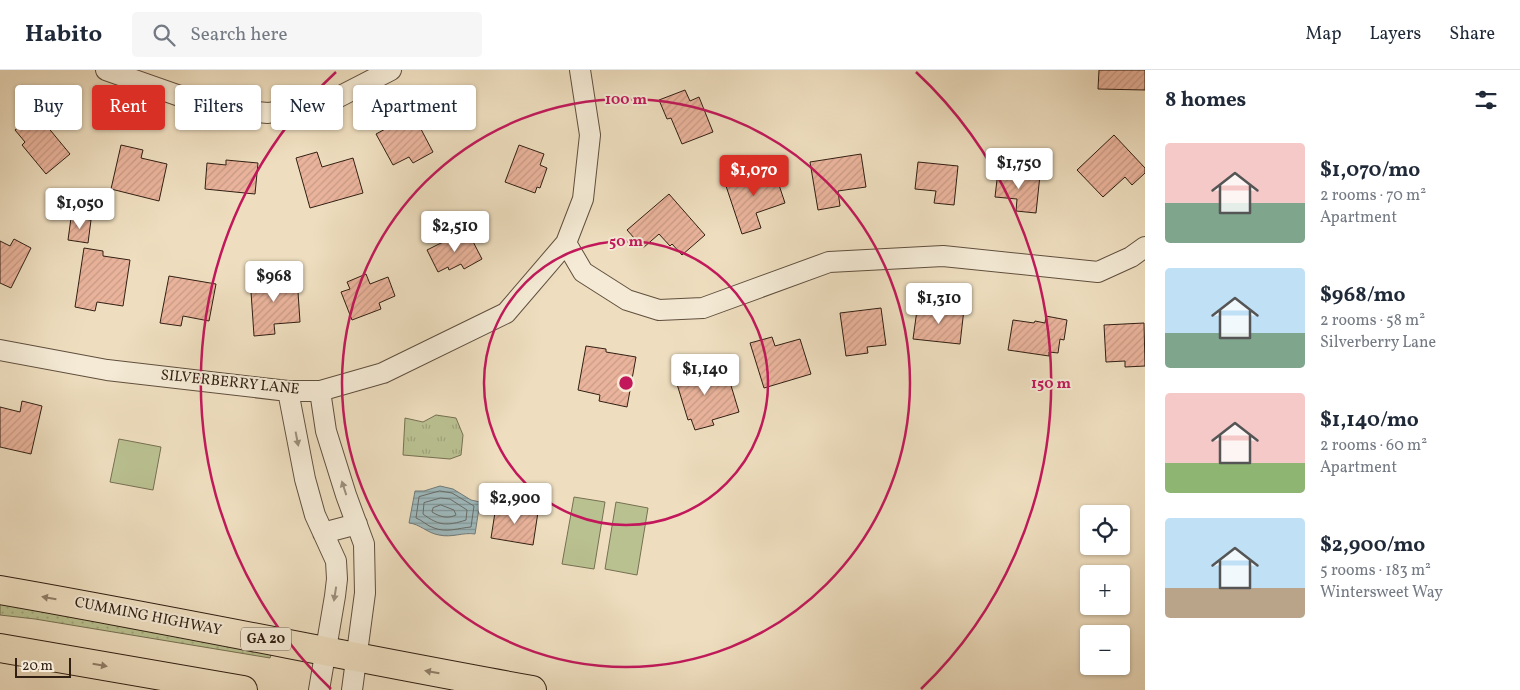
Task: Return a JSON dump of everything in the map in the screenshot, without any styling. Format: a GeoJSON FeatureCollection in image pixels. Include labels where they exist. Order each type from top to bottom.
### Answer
{"type":"FeatureCollection","features":[{"type":"Feature","properties":{"kind":"highway","name":"CUMMING HIGHWAY"},"geometry":{"type":"LineString","coordinates":[[0,590],[532,690]]}},
{"type":"Feature","properties":{"kind":"highway"},"geometry":{"type":"LineString","coordinates":[[0,648],[243,690]]}},
{"type":"Feature","properties":{"kind":"street"},"geometry":{"type":"LineString","coordinates":[[106,70],[214,108],[268,113],[327,103],[391,70]]}},
{"type":"Feature","properties":{"kind":"street","name":"SILVERBERRY LANE"},"geometry":{"type":"LineString","coordinates":[[0,350],[107,370],[288,391],[320,391],[383,373],[506,313],[566,243],[582,199],[590,135],[580,70]]}},
{"type":"Feature","properties":{"kind":"street"},"geometry":{"type":"LineString","coordinates":[[566,243],[583,272],[627,300],[659,310],[703,308],[829,262],[943,256],[1098,272],[1131,257],[1145,247]]}},
{"type":"Feature","properties":{"kind":"street"},"geometry":{"type":"LineString","coordinates":[[288,391],[305,479],[315,515],[336,561],[337,579],[318,690]]}},
{"type":"Feature","properties":{"kind":"street"},"geometry":{"type":"LineString","coordinates":[[320,391],[326,431],[364,544],[365,594],[352,690]]}},
{"type":"Feature","properties":{"kind":"street"},"geometry":{"type":"LineString","coordinates":[[323,533],[357,524]]}},
{"type":"Feature","properties":{"kind":"green space"},"geometry":{"type":"Polygon","coordinates":[[[436,415],[456,418],[463,435],[461,455],[450,459],[403,455],[405,418],[423,422],[436,415]]]}},
{"type":"Feature","properties":{"kind":"green space"},"geometry":{"type":"Polygon","coordinates":[[[119,439],[161,447],[153,490],[110,482],[119,439]]]}},
{"type":"Feature","properties":{"kind":"green space"},"geometry":{"type":"Polygon","coordinates":[[[574,497],[605,502],[594,569],[562,564],[574,497]]]}},
{"type":"Feature","properties":{"kind":"green space"},"geometry":{"type":"Polygon","coordinates":[[[616,502],[648,508],[637,575],[605,569],[616,502]]]}},
{"type":"Feature","properties":{"kind":"green space"},"geometry":{"type":"Polygon","coordinates":[[[0,598],[273,648],[270,658],[35,619],[0,615],[0,598]]]}},
{"type":"Feature","properties":{"kind":"water"},"geometry":{"type":"Polygon","coordinates":[[[440,486],[453,489],[471,500],[480,502],[475,534],[439,535],[409,523],[415,491],[424,491],[440,486]]]}},
{"type":"Feature","properties":{"kind":"building"},"geometry":{"type":"Polygon","coordinates":[[[1099,70],[1145,70],[1145,90],[1098,89],[1099,70]]]}},
{"type":"Feature","properties":{"kind":"building"},"geometry":{"type":"Polygon","coordinates":[[[685,90],[690,101],[699,97],[713,132],[682,144],[671,118],[667,119],[659,100],[685,90]]]}},
{"type":"Feature","properties":{"kind":"building"},"geometry":{"type":"Polygon","coordinates":[[[15,130],[50,130],[70,154],[46,174],[22,145],[25,142],[15,130]]]}},
{"type":"Feature","properties":{"kind":"building"},"geometry":{"type":"Polygon","coordinates":[[[383,130],[421,130],[433,152],[413,163],[409,157],[393,165],[376,134],[383,130]]]}},
{"type":"Feature","properties":{"kind":"building"},"geometry":{"type":"Polygon","coordinates":[[[1114,135],[1145,168],[1145,173],[1132,185],[1125,177],[1103,197],[1077,170],[1114,135]]]}},
{"type":"Feature","properties":{"kind":"building"},"geometry":{"type":"Polygon","coordinates":[[[121,145],[143,150],[141,158],[167,164],[159,201],[111,189],[121,145]]]}},
{"type":"Feature","properties":{"kind":"building"},"geometry":{"type":"Polygon","coordinates":[[[519,145],[544,154],[540,165],[547,168],[540,188],[537,187],[535,193],[505,182],[519,145]]]}},
{"type":"Feature","properties":{"kind":"building"},"geometry":{"type":"Polygon","coordinates":[[[317,152],[322,167],[353,158],[363,193],[310,208],[296,158],[317,152]]]}},
{"type":"Feature","properties":{"kind":"building"},"geometry":{"type":"Polygon","coordinates":[[[861,154],[866,187],[838,191],[840,206],[818,210],[810,162],[861,154]]]}},
{"type":"Feature","properties":{"kind":"building"},"geometry":{"type":"Polygon","coordinates":[[[226,160],[258,163],[255,194],[205,189],[207,163],[226,165],[226,160]]]}},
{"type":"Feature","properties":{"kind":"building"},"geometry":{"type":"Polygon","coordinates":[[[918,162],[958,166],[954,205],[934,203],[936,191],[915,189],[918,162]]]}},
{"type":"Feature","properties":{"kind":"building"},"geometry":{"type":"Polygon","coordinates":[[[773,167],[785,203],[756,213],[761,228],[742,234],[725,183],[773,167]]]}},
{"type":"Feature","properties":{"kind":"building"},"geometry":{"type":"Polygon","coordinates":[[[998,171],[1040,175],[1036,213],[1016,211],[1017,199],[995,197],[998,171]]]}},
{"type":"Feature","properties":{"kind":"building"},"geometry":{"type":"Polygon","coordinates":[[[669,194],[705,235],[682,255],[659,234],[643,248],[627,230],[669,194]]]}},
{"type":"Feature","properties":{"kind":"building"},"geometry":{"type":"Polygon","coordinates":[[[71,218],[91,220],[88,243],[68,240],[71,218]]]}},
{"type":"Feature","properties":{"kind":"building"},"geometry":{"type":"Polygon","coordinates":[[[467,230],[482,259],[464,269],[461,264],[449,270],[448,267],[438,272],[427,250],[467,230]]]}},
{"type":"Feature","properties":{"kind":"building"},"geometry":{"type":"Polygon","coordinates":[[[14,239],[31,248],[11,288],[0,283],[0,241],[10,246],[14,239]]]}},
{"type":"Feature","properties":{"kind":"building"},"geometry":{"type":"Polygon","coordinates":[[[84,248],[103,251],[103,256],[130,260],[123,306],[97,302],[95,311],[75,307],[84,248]]]}},
{"type":"Feature","properties":{"kind":"building"},"geometry":{"type":"Polygon","coordinates":[[[366,274],[370,284],[388,277],[395,296],[379,303],[381,309],[352,320],[341,292],[350,289],[347,282],[366,274]]]}},
{"type":"Feature","properties":{"kind":"building"},"geometry":{"type":"Polygon","coordinates":[[[169,276],[216,284],[209,321],[183,316],[181,326],[160,323],[169,276]]]}},
{"type":"Feature","properties":{"kind":"building"},"geometry":{"type":"Polygon","coordinates":[[[269,276],[270,278],[297,277],[300,322],[274,324],[275,334],[254,336],[250,277],[269,276]]]}},
{"type":"Feature","properties":{"kind":"building"},"geometry":{"type":"Polygon","coordinates":[[[923,306],[964,309],[960,344],[913,339],[917,310],[923,310],[923,306]]]}},
{"type":"Feature","properties":{"kind":"building"},"geometry":{"type":"Polygon","coordinates":[[[881,308],[886,345],[867,347],[868,353],[846,356],[840,313],[881,308]]]}},
{"type":"Feature","properties":{"kind":"building"},"geometry":{"type":"Polygon","coordinates":[[[1046,316],[1067,320],[1064,340],[1060,339],[1058,353],[1049,352],[1049,356],[1008,350],[1013,320],[1045,323],[1046,316]]]}},
{"type":"Feature","properties":{"kind":"building"},"geometry":{"type":"Polygon","coordinates":[[[1144,323],[1145,366],[1125,367],[1125,361],[1106,362],[1104,325],[1144,323]]]}},
{"type":"Feature","properties":{"kind":"building"},"geometry":{"type":"Polygon","coordinates":[[[772,337],[775,346],[800,339],[811,374],[764,388],[750,343],[772,337]]]}},
{"type":"Feature","properties":{"kind":"building"},"geometry":{"type":"Polygon","coordinates":[[[586,346],[606,349],[606,352],[636,357],[627,407],[599,401],[600,395],[578,390],[586,346]]]}},
{"type":"Feature","properties":{"kind":"building"},"geometry":{"type":"Polygon","coordinates":[[[697,364],[701,376],[726,369],[739,412],[712,420],[714,425],[695,430],[691,419],[688,420],[673,371],[697,364]]]}},
{"type":"Feature","properties":{"kind":"building"},"geometry":{"type":"Polygon","coordinates":[[[22,401],[42,406],[31,454],[0,447],[0,407],[20,412],[22,401]]]}},
{"type":"Feature","properties":{"kind":"building"},"geometry":{"type":"Polygon","coordinates":[[[496,506],[538,512],[533,545],[491,538],[496,506]]]}}]}
